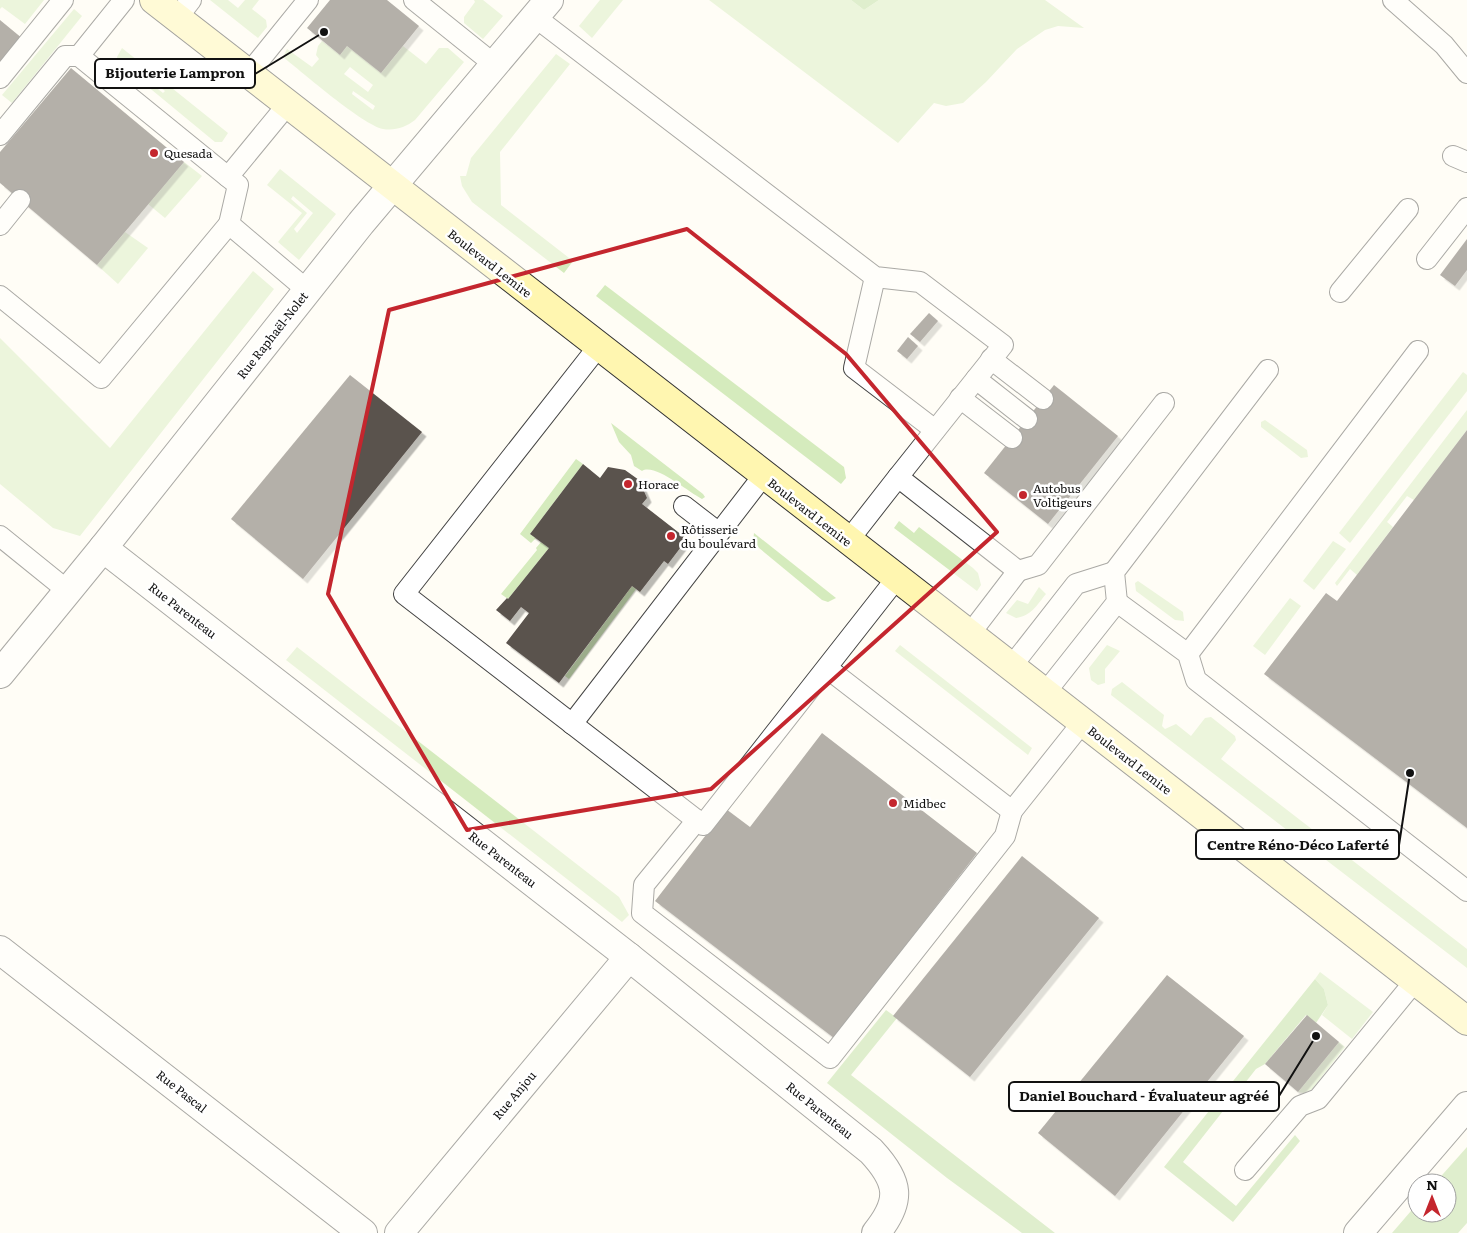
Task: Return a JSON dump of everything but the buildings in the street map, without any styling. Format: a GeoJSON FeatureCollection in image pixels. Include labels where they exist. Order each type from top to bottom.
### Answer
{"type":"FeatureCollection","features":[{"type":"Feature","properties":{"kind":"main road","name":"Boulevard Lemire"},"geometry":{"type":"LineString","coordinates":[[154,0],[184,9],[249,74],[394,185],[430,216],[896,579],[1467,1021]]}},
{"type":"Feature","properties":{"kind":"street","name":"Rue Raphaël-Nolet"},"geometry":{"type":"LineString","coordinates":[[0,674],[104,548],[308,290],[542,8]]}},
{"type":"Feature","properties":{"kind":"street","name":"Rue Parenteau"},"geometry":{"type":"LineString","coordinates":[[104,548],[629,957],[871,1151],[883,1164],[895,1190],[894,1204],[889,1216],[876,1233]]}},
{"type":"Feature","properties":{"kind":"street","name":"Rue Pascal"},"geometry":{"type":"LineString","coordinates":[[0,950],[364,1233]]}},
{"type":"Feature","properties":{"kind":"street","name":"Rue Anjou"},"geometry":{"type":"LineString","coordinates":[[399,1233],[629,957]]}},
{"type":"Feature","properties":{"kind":"street"},"geometry":{"type":"LineString","coordinates":[[1358,1233],[1467,1106]]}},
{"type":"Feature","properties":{"kind":"lane"},"geometry":{"type":"LineString","coordinates":[[0,78],[63,0]]}},
{"type":"Feature","properties":{"kind":"lane"},"geometry":{"type":"LineString","coordinates":[[80,56],[124,0]]}},
{"type":"Feature","properties":{"kind":"lane"},"geometry":{"type":"LineString","coordinates":[[249,74],[308,0]]}},
{"type":"Feature","properties":{"kind":"lane"},"geometry":{"type":"LineString","coordinates":[[414,0],[495,65]]}},
{"type":"Feature","properties":{"kind":"lane"},"geometry":{"type":"LineString","coordinates":[[1393,0],[1444,45],[1467,73]]}},
{"type":"Feature","properties":{"kind":"lane"},"geometry":{"type":"LineString","coordinates":[[542,8],[875,277],[920,282],[1003,345],[848,541]]}},
{"type":"Feature","properties":{"kind":"lane"},"geometry":{"type":"LineString","coordinates":[[0,136],[65,56],[80,56],[238,186],[229,224],[101,378],[0,296]]}},
{"type":"Feature","properties":{"kind":"lane"},"geometry":{"type":"LineString","coordinates":[[228,177],[288,104]]}},
{"type":"Feature","properties":{"kind":"lane"},"geometry":{"type":"LineString","coordinates":[[0,225],[20,200]]}},
{"type":"Feature","properties":{"kind":"lane"},"geometry":{"type":"LineString","coordinates":[[1427,259],[1467,208]]}},
{"type":"Feature","properties":{"kind":"lane"},"geometry":{"type":"LineString","coordinates":[[1340,292],[1408,209]]}},
{"type":"Feature","properties":{"kind":"lane"},"geometry":{"type":"LineString","coordinates":[[229,224],[308,290]]}},
{"type":"Feature","properties":{"kind":"lane"},"geometry":{"type":"LineString","coordinates":[[875,277],[854,368],[934,430]]}},
{"type":"Feature","properties":{"kind":"lane"},"geometry":{"type":"LineString","coordinates":[[598,347],[404,594],[703,825],[896,579]]}},
{"type":"Feature","properties":{"kind":"lane"},"geometry":{"type":"LineString","coordinates":[[1188,654],[1418,351]]}},
{"type":"Feature","properties":{"kind":"lane"},"geometry":{"type":"LineString","coordinates":[[991,359],[1043,399]]}},
{"type":"Feature","properties":{"kind":"lane"},"geometry":{"type":"LineString","coordinates":[[1010,667],[1076,584],[1114,572],[1268,370]]}},
{"type":"Feature","properties":{"kind":"lane"},"geometry":{"type":"LineString","coordinates":[[976,379],[1027,419]]}},
{"type":"Feature","properties":{"kind":"lane"},"geometry":{"type":"LineString","coordinates":[[960,398],[1012,438]]}},
{"type":"Feature","properties":{"kind":"lane"},"geometry":{"type":"LineString","coordinates":[[969,635],[1018,571],[1038,565],[1164,402]]}},
{"type":"Feature","properties":{"kind":"lane"},"geometry":{"type":"LineString","coordinates":[[572,724],[764,476]]}},
{"type":"Feature","properties":{"kind":"lane"},"geometry":{"type":"LineString","coordinates":[[898,477],[1018,571]]}},
{"type":"Feature","properties":{"kind":"lane"},"geometry":{"type":"LineString","coordinates":[[684,506],[719,533]]}},
{"type":"Feature","properties":{"kind":"lane"},"geometry":{"type":"LineString","coordinates":[[0,536],[68,591]]}},
{"type":"Feature","properties":{"kind":"lane"},"geometry":{"type":"LineString","coordinates":[[1045,694],[1117,602],[1114,572]]}},
{"type":"Feature","properties":{"kind":"lane"},"geometry":{"type":"LineString","coordinates":[[1117,602],[1188,654],[1196,680],[1467,892]]}},
{"type":"Feature","properties":{"kind":"lane"},"geometry":{"type":"LineString","coordinates":[[827,668],[1012,811]]}},
{"type":"Feature","properties":{"kind":"lane"},"geometry":{"type":"LineString","coordinates":[[697,820],[644,885],[642,913],[830,1058],[1005,836],[1012,811],[1082,723]]}},
{"type":"Feature","properties":{"kind":"lane"},"geometry":{"type":"LineString","coordinates":[[1245,1170],[1300,1106],[1318,1099],[1415,981]]}},
{"type":"Feature","properties":{"kind":"highlighted area"},"geometry":{"type":"Polygon","coordinates":[[[687,229],[846,354],[997,532],[711,789],[467,830],[328,594],[389,310],[687,229]]]}},
{"type":"Feature","properties":{"kind":"green space"},"geometry":{"type":"Polygon","coordinates":[[[0,0],[44,0],[25,24],[2,7],[0,9],[0,0]]]}},
{"type":"Feature","properties":{"kind":"green space"},"geometry":{"type":"Polygon","coordinates":[[[210,0],[228,0],[238,8],[245,0],[259,0],[252,9],[266,20],[267,27],[258,38],[210,0]]]}},
{"type":"Feature","properties":{"kind":"green space"},"geometry":{"type":"Polygon","coordinates":[[[474,0],[483,0],[503,16],[483,39],[464,23],[464,17],[475,2],[474,0]]]}},
{"type":"Feature","properties":{"kind":"green space"},"geometry":{"type":"Polygon","coordinates":[[[600,0],[623,0],[592,38],[579,26],[600,0]]]}},
{"type":"Feature","properties":{"kind":"green space"},"geometry":{"type":"Polygon","coordinates":[[[709,0],[851,0],[864,10],[879,0],[1045,0],[1084,28],[1058,26],[1045,30],[1017,49],[963,103],[946,106],[934,103],[898,143],[709,0]]]}},
{"type":"Feature","properties":{"kind":"green space"},"geometry":{"type":"Polygon","coordinates":[[[851,0],[879,0],[864,10],[851,0]]]}},
{"type":"Feature","properties":{"kind":"green space"},"geometry":{"type":"Polygon","coordinates":[[[74,9],[82,16],[12,103],[2,95],[74,9]]]}},
{"type":"Feature","properties":{"kind":"green space"},"geometry":{"type":"Polygon","coordinates":[[[322,41],[340,55],[347,46],[381,73],[403,46],[426,64],[439,48],[448,48],[464,62],[415,120],[400,128],[383,129],[348,108],[283,57],[287,49],[312,67],[319,59],[316,55],[318,46],[322,41]],[[350,67],[344,74],[368,92],[373,85],[350,67]],[[353,91],[352,94],[373,110],[375,106],[353,91]]]}},
{"type":"Feature","properties":{"kind":"green space"},"geometry":{"type":"Polygon","coordinates":[[[122,48],[228,133],[222,142],[215,142],[118,62],[117,57],[122,48]],[[142,72],[140,75],[163,93],[165,91],[142,72]]]}},
{"type":"Feature","properties":{"kind":"green space"},"geometry":{"type":"Polygon","coordinates":[[[556,54],[570,64],[500,152],[501,205],[573,261],[564,273],[472,202],[462,186],[460,176],[466,176],[471,158],[556,54]]]}},
{"type":"Feature","properties":{"kind":"green space"},"geometry":{"type":"Polygon","coordinates":[[[184,162],[202,176],[165,218],[148,204],[184,162]]]}},
{"type":"Feature","properties":{"kind":"green space"},"geometry":{"type":"Polygon","coordinates":[[[280,169],[336,214],[299,260],[278,242],[302,213],[267,185],[280,169]],[[293,196],[291,199],[307,213],[294,229],[297,233],[313,213],[293,196]]]}},
{"type":"Feature","properties":{"kind":"green space"},"geometry":{"type":"Polygon","coordinates":[[[125,232],[148,248],[118,284],[97,265],[125,232]]]}},
{"type":"Feature","properties":{"kind":"green space"},"geometry":{"type":"Polygon","coordinates":[[[253,271],[274,289],[80,536],[53,528],[0,484],[0,338],[110,448],[253,271]]]}},
{"type":"Feature","properties":{"kind":"green space"},"geometry":{"type":"Polygon","coordinates":[[[605,285],[844,467],[846,478],[841,484],[596,296],[605,285]]]}},
{"type":"Feature","properties":{"kind":"green space"},"geometry":{"type":"Polygon","coordinates":[[[1463,372],[1467,375],[1467,391],[1350,543],[1339,533],[1463,372]]]}},
{"type":"Feature","properties":{"kind":"green space"},"geometry":{"type":"Polygon","coordinates":[[[1467,410],[1467,430],[1414,500],[1407,496],[1387,522],[1393,527],[1357,575],[1350,569],[1337,586],[1335,583],[1467,410]]]}},
{"type":"Feature","properties":{"kind":"green space"},"geometry":{"type":"Polygon","coordinates":[[[1265,420],[1307,450],[1308,457],[1301,458],[1261,427],[1261,422],[1265,420]]]}},
{"type":"Feature","properties":{"kind":"green space"},"geometry":{"type":"Polygon","coordinates":[[[611,423],[705,497],[702,499],[663,474],[648,470],[642,471],[634,466],[631,455],[619,442],[611,423]]]}},
{"type":"Feature","properties":{"kind":"green space"},"geometry":{"type":"Polygon","coordinates":[[[576,459],[583,464],[530,534],[536,538],[531,543],[520,534],[576,459]]]}},
{"type":"Feature","properties":{"kind":"green space"},"geometry":{"type":"Polygon","coordinates":[[[899,521],[914,533],[919,527],[973,568],[978,573],[981,585],[977,591],[894,528],[899,521]]]}},
{"type":"Feature","properties":{"kind":"green space"},"geometry":{"type":"Polygon","coordinates":[[[754,533],[836,598],[828,602],[822,600],[753,543],[754,533]]]}},
{"type":"Feature","properties":{"kind":"green space"},"geometry":{"type":"Polygon","coordinates":[[[1333,541],[1346,549],[1314,590],[1303,581],[1333,541]]]}},
{"type":"Feature","properties":{"kind":"green space"},"geometry":{"type":"Polygon","coordinates":[[[541,542],[549,548],[508,599],[501,594],[537,550],[536,548],[541,542]]]}},
{"type":"Feature","properties":{"kind":"green space"},"geometry":{"type":"Polygon","coordinates":[[[1138,581],[1183,612],[1184,621],[1175,620],[1136,591],[1135,583],[1138,581]]]}},
{"type":"Feature","properties":{"kind":"green space"},"geometry":{"type":"Polygon","coordinates":[[[632,586],[636,589],[569,679],[565,676],[632,586]]]}},
{"type":"Feature","properties":{"kind":"green space"},"geometry":{"type":"Polygon","coordinates":[[[1039,587],[1046,594],[1030,612],[1016,618],[1006,613],[1017,600],[1028,604],[1039,587]]]}},
{"type":"Feature","properties":{"kind":"green space"},"geometry":{"type":"Polygon","coordinates":[[[1290,598],[1301,606],[1265,655],[1253,646],[1290,598]]]}},
{"type":"Feature","properties":{"kind":"green space"},"geometry":{"type":"Polygon","coordinates":[[[900,645],[1032,748],[1028,755],[895,651],[900,645]]]}},
{"type":"Feature","properties":{"kind":"green space"},"geometry":{"type":"Polygon","coordinates":[[[1107,645],[1120,651],[1105,669],[1105,683],[1098,685],[1091,680],[1089,668],[1107,645]]]}},
{"type":"Feature","properties":{"kind":"green space"},"geometry":{"type":"Polygon","coordinates":[[[297,647],[619,897],[629,915],[622,922],[286,660],[297,647]]]}},
{"type":"Feature","properties":{"kind":"green space"},"geometry":{"type":"Polygon","coordinates":[[[1122,682],[1164,715],[1162,726],[1165,729],[1176,724],[1191,736],[1205,718],[1211,717],[1235,736],[1236,740],[1221,759],[1467,949],[1467,968],[1111,695],[1112,689],[1122,682]]]}},
{"type":"Feature","properties":{"kind":"green space"},"geometry":{"type":"Polygon","coordinates":[[[1320,972],[1373,1012],[1352,1039],[1322,1015],[1328,1005],[1324,989],[1315,979],[1320,972]]]}},
{"type":"Feature","properties":{"kind":"green space"},"geometry":{"type":"Polygon","coordinates":[[[1315,979],[1324,989],[1328,1005],[1316,1023],[1306,1015],[1265,1064],[1256,1069],[1183,1162],[1236,1206],[1295,1135],[1300,1141],[1233,1222],[1164,1167],[1315,979]]]}},
{"type":"Feature","properties":{"kind":"green space"},"geometry":{"type":"Polygon","coordinates":[[[886,1010],[897,1018],[851,1075],[1055,1233],[1022,1233],[947,1178],[827,1083],[886,1010]]]}},
{"type":"Feature","properties":{"kind":"green space"},"geometry":{"type":"Polygon","coordinates":[[[1339,1042],[1345,1047],[1312,1089],[1304,1093],[1298,1092],[1339,1042]]]}},
{"type":"Feature","properties":{"kind":"green space"},"geometry":{"type":"Polygon","coordinates":[[[1467,1147],[1467,1223],[1458,1233],[1392,1233],[1407,1216],[1407,1223],[1457,1223],[1457,1173],[1444,1173],[1467,1147]]]}},
{"type":"Feature","properties":{"kind":"place","name":"Bijouterie Lampron"},"geometry":{"type":"Point","coordinates":[324,32]}},
{"type":"Feature","properties":{"kind":"place","name":"Quesada"},"geometry":{"type":"Point","coordinates":[154,153]}},
{"type":"Feature","properties":{"kind":"place","name":"Horace"},"geometry":{"type":"Point","coordinates":[628,484]}},
{"type":"Feature","properties":{"kind":"place","name":"Autobus Voltigeurs"},"geometry":{"type":"Point","coordinates":[1023,495]}},
{"type":"Feature","properties":{"kind":"place","name":"Rôtisserie du boulevard"},"geometry":{"type":"Point","coordinates":[671,536]}},
{"type":"Feature","properties":{"kind":"place","name":"Centre Réno-Déco Laferté"},"geometry":{"type":"Point","coordinates":[1410,773]}},
{"type":"Feature","properties":{"kind":"place","name":"Midbec"},"geometry":{"type":"Point","coordinates":[893,803]}},
{"type":"Feature","properties":{"kind":"place","name":"Daniel Bouchard - Évaluateur agréé"},"geometry":{"type":"Point","coordinates":[1316,1036]}}]}
